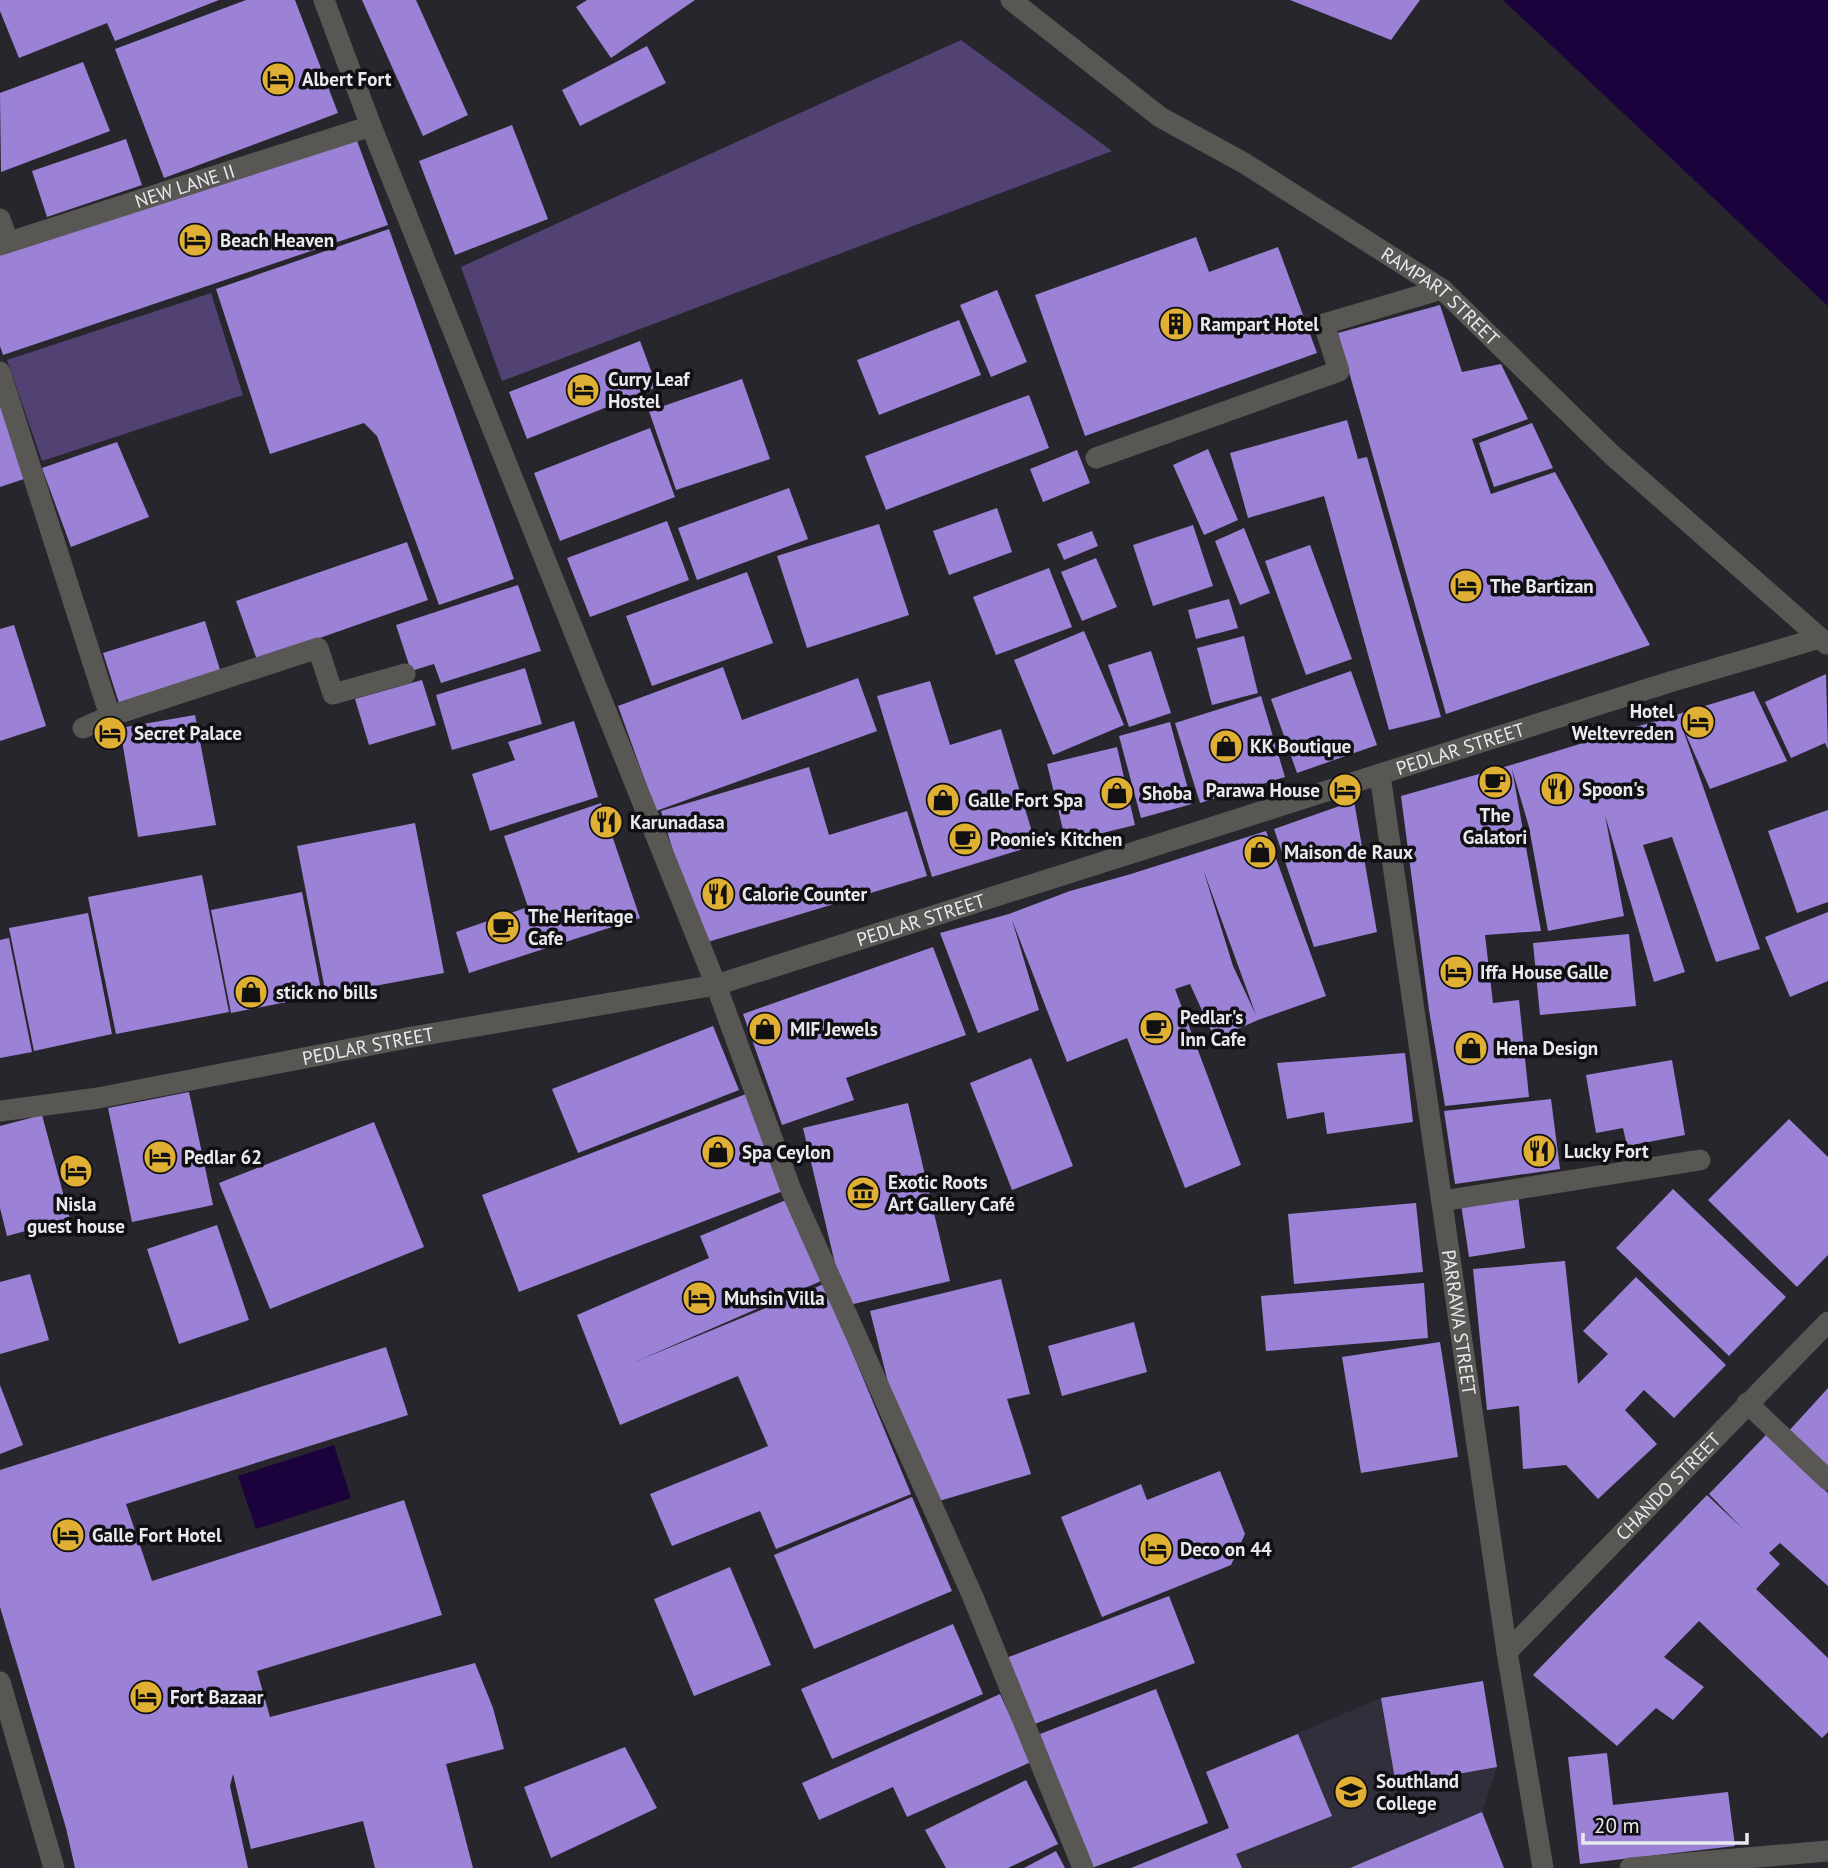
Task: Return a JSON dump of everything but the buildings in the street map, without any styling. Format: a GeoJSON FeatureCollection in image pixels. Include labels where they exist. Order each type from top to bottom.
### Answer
{"type":"FeatureCollection","features":[{"type":"Feature","properties":{"kind":"street"},"geometry":{"type":"LineString","coordinates":[[324,0],[371,127],[716,985],[791,1190],[972,1597],[1083,1868]]}},
{"type":"Feature","properties":{"kind":"street","name":"RAMPART STREET"},"geometry":{"type":"LineString","coordinates":[[1011,0],[1160,117],[1244,163],[1441,289],[1612,455],[1824,642]]}},
{"type":"Feature","properties":{"kind":"street","name":"NEW LANE II"},"geometry":{"type":"LineString","coordinates":[[4,243],[371,127]]}},
{"type":"Feature","properties":{"kind":"street"},"geometry":{"type":"LineString","coordinates":[[0,219],[4,243]]}},
{"type":"Feature","properties":{"kind":"street"},"geometry":{"type":"LineString","coordinates":[[1096,458],[1339,372],[1324,324],[1441,289]]}},
{"type":"Feature","properties":{"kind":"street"},"geometry":{"type":"LineString","coordinates":[[0,372],[110,716]]}},
{"type":"Feature","properties":{"kind":"street","name":"PEDLAR STREET"},"geometry":{"type":"LineString","coordinates":[[0,1111],[98,1098],[412,1037],[716,985],[1673,681],[1824,642]]}},
{"type":"Feature","properties":{"kind":"street"},"geometry":{"type":"LineString","coordinates":[[83,728],[110,716],[318,648],[333,694],[405,674]]}},
{"type":"Feature","properties":{"kind":"street","name":"PARRAWA STREET"},"geometry":{"type":"LineString","coordinates":[[1380,775],[1507,1652],[1543,1868]]}},
{"type":"Feature","properties":{"kind":"street"},"geometry":{"type":"LineString","coordinates":[[1442,1201],[1700,1160]]}},
{"type":"Feature","properties":{"kind":"street","name":"CHANDO STREET"},"geometry":{"type":"LineString","coordinates":[[1507,1652],[1828,1322]]}},
{"type":"Feature","properties":{"kind":"street"},"geometry":{"type":"LineString","coordinates":[[1747,1404],[1828,1480]]}},
{"type":"Feature","properties":{"kind":"street"},"geometry":{"type":"LineString","coordinates":[[0,1682],[54,1868]]}},
{"type":"Feature","properties":{"kind":"street"},"geometry":{"type":"LineString","coordinates":[[1630,1868],[1828,1851]]}},
{"type":"Feature","properties":{"kind":"shaded area"},"geometry":{"type":"Polygon","coordinates":[[[1503,0],[1828,0],[1828,306],[1503,0]]]}},
{"type":"Feature","properties":{"kind":"shaded area"},"geometry":{"type":"Polygon","coordinates":[[[961,40],[1112,151],[502,381],[461,267],[961,40]]]}},
{"type":"Feature","properties":{"kind":"shaded area"},"geometry":{"type":"Polygon","coordinates":[[[211,293],[243,395],[42,461],[7,360],[211,293]]]}},
{"type":"Feature","properties":{"kind":"shaded area"},"geometry":{"type":"Polygon","coordinates":[[[334,1445],[351,1498],[256,1529],[238,1476],[334,1445]]]}},
{"type":"Feature","properties":{"kind":"shaded area","name":"Southland College"},"geometry":{"type":"Polygon","coordinates":[[[1483,1681],[1497,1767],[1482,1812],[1504,1868],[1131,1868],[1229,1828],[1206,1772],[1381,1698],[1483,1681]]]}},
{"type":"Feature","properties":{"kind":"place","name":"Albert Fort"},"geometry":{"type":"Point","coordinates":[278,79]}},
{"type":"Feature","properties":{"kind":"place","name":"Beach Heaven"},"geometry":{"type":"Point","coordinates":[195,240]}},
{"type":"Feature","properties":{"kind":"place","name":"Rampart Hotel"},"geometry":{"type":"Point","coordinates":[1176,324]}},
{"type":"Feature","properties":{"kind":"place","name":"Curry Leaf Hostel"},"geometry":{"type":"Point","coordinates":[583,390]}},
{"type":"Feature","properties":{"kind":"place","name":"The Bartizan"},"geometry":{"type":"Point","coordinates":[1466,586]}},
{"type":"Feature","properties":{"kind":"place","name":"Hotel Weltevreden"},"geometry":{"type":"Point","coordinates":[1698,722]}},
{"type":"Feature","properties":{"kind":"place","name":"Secret Palace"},"geometry":{"type":"Point","coordinates":[110,733]}},
{"type":"Feature","properties":{"kind":"place","name":"KK Boutique"},"geometry":{"type":"Point","coordinates":[1226,746]}},
{"type":"Feature","properties":{"kind":"place","name":"The Galatori"},"geometry":{"type":"Point","coordinates":[1495,782]}},
{"type":"Feature","properties":{"kind":"place","name":"Spoon's"},"geometry":{"type":"Point","coordinates":[1557,789]}},
{"type":"Feature","properties":{"kind":"place","name":"Parawa House"},"geometry":{"type":"Point","coordinates":[1345,790]}},
{"type":"Feature","properties":{"kind":"place","name":"Shoba"},"geometry":{"type":"Point","coordinates":[1117,793]}},
{"type":"Feature","properties":{"kind":"place","name":"Galle Fort Spa"},"geometry":{"type":"Point","coordinates":[943,800]}},
{"type":"Feature","properties":{"kind":"place","name":"Karunadasa"},"geometry":{"type":"Point","coordinates":[606,822]}},
{"type":"Feature","properties":{"kind":"place","name":"Poonie’s Kitchen"},"geometry":{"type":"Point","coordinates":[965,839]}},
{"type":"Feature","properties":{"kind":"place","name":"Maison de Raux"},"geometry":{"type":"Point","coordinates":[1260,852]}},
{"type":"Feature","properties":{"kind":"place","name":"Calorie Counter"},"geometry":{"type":"Point","coordinates":[718,894]}},
{"type":"Feature","properties":{"kind":"place","name":"The Heritage Cafe"},"geometry":{"type":"Point","coordinates":[503,927]}},
{"type":"Feature","properties":{"kind":"place","name":"Iffa House Galle"},"geometry":{"type":"Point","coordinates":[1456,972]}},
{"type":"Feature","properties":{"kind":"place","name":"stick no bills"},"geometry":{"type":"Point","coordinates":[251,992]}},
{"type":"Feature","properties":{"kind":"place","name":"Pedlar's Inn Cafe"},"geometry":{"type":"Point","coordinates":[1156,1028]}},
{"type":"Feature","properties":{"kind":"place","name":"MIF Jewels"},"geometry":{"type":"Point","coordinates":[765,1029]}},
{"type":"Feature","properties":{"kind":"place","name":"Hena Design"},"geometry":{"type":"Point","coordinates":[1471,1048]}},
{"type":"Feature","properties":{"kind":"place","name":"Lucky Fort"},"geometry":{"type":"Point","coordinates":[1539,1151]}},
{"type":"Feature","properties":{"kind":"place","name":"Spa Ceylon"},"geometry":{"type":"Point","coordinates":[718,1152]}},
{"type":"Feature","properties":{"kind":"place","name":"Pedlar 62"},"geometry":{"type":"Point","coordinates":[160,1157]}},
{"type":"Feature","properties":{"kind":"place","name":"Nisla guest house"},"geometry":{"type":"Point","coordinates":[76,1171]}},
{"type":"Feature","properties":{"kind":"place","name":"Exotic Roots Art Gallery Café"},"geometry":{"type":"Point","coordinates":[863,1193]}},
{"type":"Feature","properties":{"kind":"place","name":"Muhsin Villa"},"geometry":{"type":"Point","coordinates":[699,1298]}},
{"type":"Feature","properties":{"kind":"place","name":"Galle Fort Hotel"},"geometry":{"type":"Point","coordinates":[68,1535]}},
{"type":"Feature","properties":{"kind":"place","name":"Deco on 44"},"geometry":{"type":"Point","coordinates":[1156,1549]}},
{"type":"Feature","properties":{"kind":"place","name":"Fort Bazaar"},"geometry":{"type":"Point","coordinates":[146,1697]}},
{"type":"Feature","properties":{"kind":"place","name":"Southland College"},"geometry":{"type":"Point","coordinates":[1351,1792]}}]}
